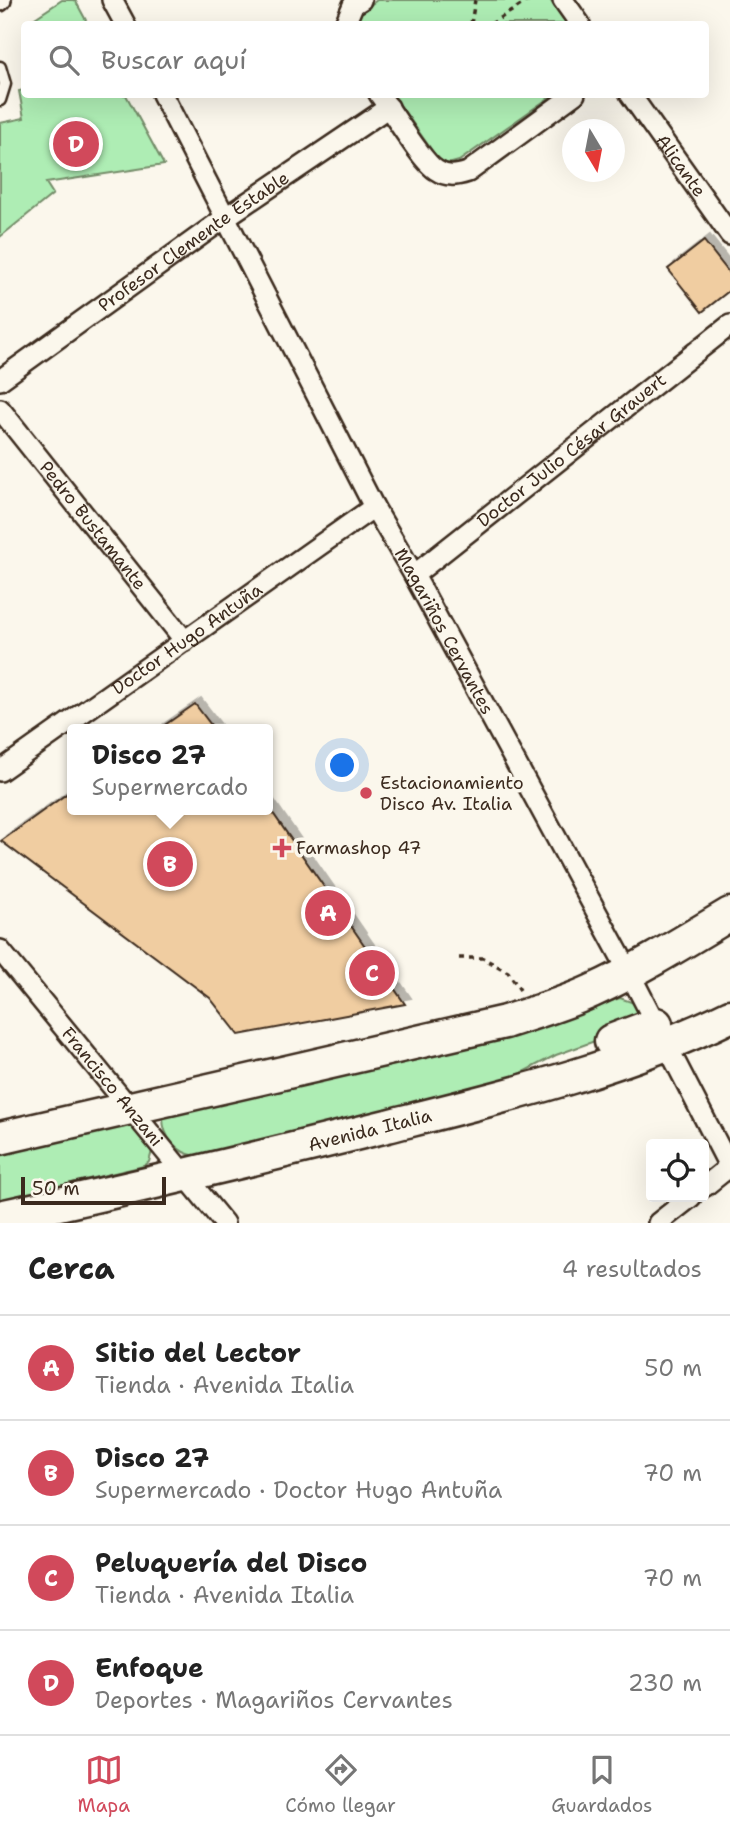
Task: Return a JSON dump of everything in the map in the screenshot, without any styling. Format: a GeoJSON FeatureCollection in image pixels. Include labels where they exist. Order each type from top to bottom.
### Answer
{"type":"FeatureCollection","features":[{"type":"Feature","properties":{"kind":"main road"},"geometry":{"type":"LineString","coordinates":[[0,1138],[529,1014],[592,991],[723,923]]}},
{"type":"Feature","properties":{"kind":"main road","name":"Avenida Italia"},"geometry":{"type":"LineString","coordinates":[[0,1217],[185,1176],[527,1091],[661,1034],[730,1016]]}},
{"type":"Feature","properties":{"kind":"street"},"geometry":{"type":"LineString","coordinates":[[112,0],[123,21]]}},
{"type":"Feature","properties":{"kind":"street"},"geometry":{"type":"LineString","coordinates":[[346,21],[353,5],[360,0]]}},
{"type":"Feature","properties":{"kind":"street"},"geometry":{"type":"LineString","coordinates":[[563,0],[578,21]]}},
{"type":"Feature","properties":{"kind":"street","name":"Magariños Cervantes"},"geometry":{"type":"LineString","coordinates":[[164,98],[374,507],[414,575],[629,972],[730,1167]]}},
{"type":"Feature","properties":{"kind":"street","name":"Profesor Clemente Estable"},"geometry":{"type":"LineString","coordinates":[[0,380],[384,101],[429,165],[447,175],[458,176],[468,172],[570,98]]}},
{"type":"Feature","properties":{"kind":"street","name":"Alicante"},"geometry":{"type":"LineString","coordinates":[[633,98],[730,235]]}},
{"type":"Feature","properties":{"kind":"street","name":"Doctor Julio César Grauert"},"geometry":{"type":"LineString","coordinates":[[414,575],[730,325]]}},
{"type":"Feature","properties":{"kind":"street","name":"Pedro Bustamante"},"geometry":{"type":"LineString","coordinates":[[0,409],[185,641]]}},
{"type":"Feature","properties":{"kind":"street","name":"Doctor Hugo Antuña"},"geometry":{"type":"LineString","coordinates":[[0,771],[374,507]]}},
{"type":"Feature","properties":{"kind":"street","name":"Francisco Anzani"},"geometry":{"type":"LineString","coordinates":[[0,950],[224,1223]]}},
{"type":"Feature","properties":{"kind":"street"},"geometry":{"type":"LineString","coordinates":[[709,1183],[730,1167]]}},
{"type":"Feature","properties":{"kind":"street"},"geometry":{"type":"LineString","coordinates":[[658,1223],[685,1202]]}},
{"type":"Feature","properties":{"kind":"lane"},"geometry":{"type":"LineString","coordinates":[[0,67],[5,84],[0,100]]}},
{"type":"Feature","properties":{"kind":"path"},"geometry":{"type":"LineString","coordinates":[[472,21],[475,0]]}},
{"type":"Feature","properties":{"kind":"path"},"geometry":{"type":"LineString","coordinates":[[496,21],[528,0]]}},
{"type":"Feature","properties":{"kind":"path"},"geometry":{"type":"LineString","coordinates":[[459,958],[483,958],[508,972],[517,985],[529,1014]]}},
{"type":"Feature","properties":{"kind":"green space"},"geometry":{"type":"Polygon","coordinates":[[[62,0],[75,0],[86,21],[30,21],[62,0]]]}},
{"type":"Feature","properties":{"kind":"green space"},"geometry":{"type":"Polygon","coordinates":[[[377,0],[550,0],[566,21],[356,21],[361,12],[377,0]]]}},
{"type":"Feature","properties":{"kind":"green space"},"geometry":{"type":"Polygon","coordinates":[[[19,91],[21,98],[128,98],[164,165],[46,183],[53,194],[0,237],[0,123],[24,118],[19,91]]]}},
{"type":"Feature","properties":{"kind":"green space"},"geometry":{"type":"Polygon","coordinates":[[[395,98],[549,98],[459,161],[448,164],[438,159],[395,98]]]}},
{"type":"Feature","properties":{"kind":"green space"},"geometry":{"type":"Polygon","coordinates":[[[620,998],[634,1003],[638,1010],[637,1019],[631,1028],[556,1055],[502,1083],[196,1156],[177,1148],[165,1132],[163,1118],[166,1115],[555,1020],[620,998]]]}},
{"type":"Feature","properties":{"kind":"green space"},"geometry":{"type":"Polygon","coordinates":[[[128,1124],[133,1126],[152,1151],[149,1162],[144,1166],[0,1200],[0,1150],[128,1124]]]}},
{"type":"Feature","properties":{"kind":"building"},"geometry":{"type":"Polygon","coordinates":[[[704,241],[730,274],[730,290],[702,312],[668,269],[704,241]]]}},
{"type":"Feature","properties":{"kind":"building"},"geometry":{"type":"Polygon","coordinates":[[[195,704],[210,724],[166,724],[195,704]]]}},
{"type":"Feature","properties":{"kind":"building"},"geometry":{"type":"Polygon","coordinates":[[[67,794],[67,815],[273,813],[405,1004],[239,1035],[210,998],[1,841],[67,794]]]}},
{"type":"Feature","properties":{"kind":"place","name":"Enfoque"},"geometry":{"type":"Point","coordinates":[76,144]}},
{"type":"Feature","properties":{"kind":"place","name":"Estacionamiento Disco Av. Italia"},"geometry":{"type":"Point","coordinates":[366,793]}},
{"type":"Feature","properties":{"kind":"place","name":"Farmashop 47"},"geometry":{"type":"Point","coordinates":[282,848]}},
{"type":"Feature","properties":{"kind":"place","name":"Disco 27"},"geometry":{"type":"Point","coordinates":[170,864]}},
{"type":"Feature","properties":{"kind":"place","name":"Sitio del Lector"},"geometry":{"type":"Point","coordinates":[328,913]}},
{"type":"Feature","properties":{"kind":"place","name":"Peluquería del Disco"},"geometry":{"type":"Point","coordinates":[372,973]}}]}
